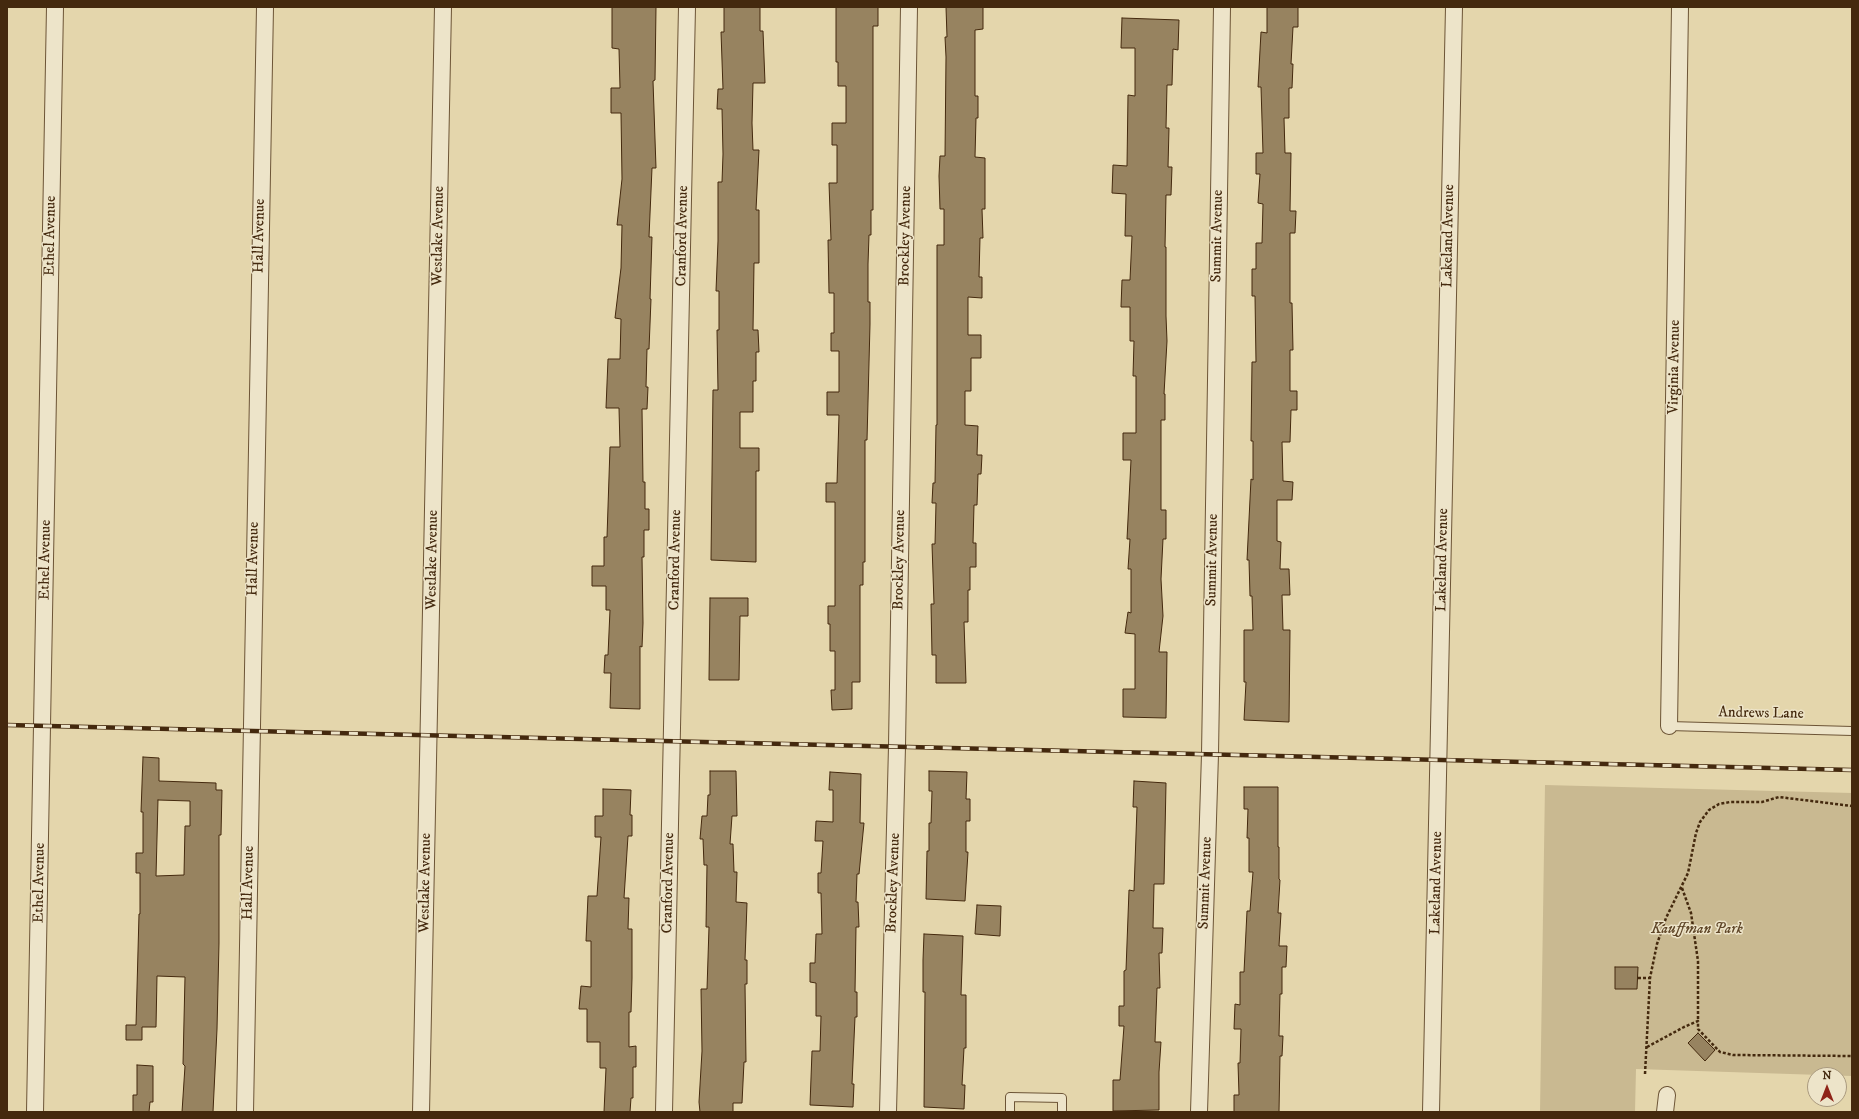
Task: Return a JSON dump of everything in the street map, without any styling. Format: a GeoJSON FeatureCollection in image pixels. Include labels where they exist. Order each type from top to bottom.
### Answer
{"type":"FeatureCollection","features":[{"type":"Feature","properties":{"kind":"street","name":"Ethel Avenue"},"geometry":{"type":"LineString","coordinates":[[35,1112],[55,7]]}},
{"type":"Feature","properties":{"kind":"street","name":"Hall Avenue"},"geometry":{"type":"LineString","coordinates":[[245,1112],[264,7]]}},
{"type":"Feature","properties":{"kind":"street","name":"Westlake Avenue"},"geometry":{"type":"LineString","coordinates":[[421,1112],[443,7]]}},
{"type":"Feature","properties":{"kind":"street","name":"Cranford Avenue"},"geometry":{"type":"LineString","coordinates":[[664,1112],[687,7]]}},
{"type":"Feature","properties":{"kind":"street","name":"Brockley Avenue"},"geometry":{"type":"LineString","coordinates":[[888,1112],[897,746],[909,7]]}},
{"type":"Feature","properties":{"kind":"street","name":"Summit Avenue"},"geometry":{"type":"LineString","coordinates":[[1199,1112],[1210,754],[1222,7]]}},
{"type":"Feature","properties":{"kind":"street","name":"Lakeland Avenue"},"geometry":{"type":"LineString","coordinates":[[1431,1112],[1454,7]]}},
{"type":"Feature","properties":{"kind":"street","name":"Virginia Avenue"},"geometry":{"type":"LineString","coordinates":[[1669,726],[1680,7]]}},
{"type":"Feature","properties":{"kind":"street"},"geometry":{"type":"LineString","coordinates":[[1665,1112],[1667,1095]]}},
{"type":"Feature","properties":{"kind":"lane","name":"Andrews Lane"},"geometry":{"type":"LineString","coordinates":[[1669,726],[1852,730]]}},
{"type":"Feature","properties":{"kind":"lane"},"geometry":{"type":"LineString","coordinates":[[1010,1112],[1010,1097],[1062,1098],[1062,1112]]}},
{"type":"Feature","properties":{"kind":"path"},"geometry":{"type":"LineString","coordinates":[[1645,1074],[1650,978],[1659,937],[1666,918],[1688,873],[1700,822],[1709,810],[1719,804],[1730,802],[1762,802],[1779,797],[1852,806]]}},
{"type":"Feature","properties":{"kind":"path"},"geometry":{"type":"LineString","coordinates":[[1682,888],[1691,913],[1698,961],[1698,1029],[1720,1052],[1733,1056],[1852,1056]]}},
{"type":"Feature","properties":{"kind":"path"},"geometry":{"type":"LineString","coordinates":[[1638,978],[1650,978]]}},
{"type":"Feature","properties":{"kind":"path"},"geometry":{"type":"LineString","coordinates":[[1647,1047],[1698,1021]]}},
{"type":"Feature","properties":{"kind":"green space","name":"Kauffman Park"},"geometry":{"type":"Polygon","coordinates":[[[1545,785],[1852,793],[1852,1076],[1847,1076],[1847,1067],[1807,1067],[1807,1075],[1636,1069],[1635,1112],[1540,1112],[1545,785]]]}},
{"type":"Feature","properties":{"kind":"building"},"geometry":{"type":"Polygon","coordinates":[[[612,7],[656,7],[655,80],[653,81],[656,168],[652,168],[649,237],[652,237],[649,349],[647,349],[647,409],[642,409],[643,482],[645,482],[645,509],[649,509],[649,530],[644,530],[644,557],[642,557],[643,623],[642,647],[640,646],[640,709],[610,708],[611,673],[604,673],[605,655],[608,655],[610,610],[606,610],[606,586],[592,586],[592,566],[604,566],[604,537],[607,537],[610,447],[620,447],[619,408],[606,408],[608,359],[620,359],[621,319],[615,318],[621,268],[622,225],[617,225],[622,179],[621,113],[611,113],[611,88],[620,88],[619,49],[612,48],[612,7]]]}},
{"type":"Feature","properties":{"kind":"building"},"geometry":{"type":"Polygon","coordinates":[[[724,7],[760,7],[760,31],[763,31],[765,83],[753,83],[752,123],[753,150],[759,150],[756,210],[759,210],[759,263],[754,263],[753,330],[758,330],[759,352],[756,352],[756,381],[753,381],[753,412],[740,412],[740,448],[759,448],[759,471],[756,471],[756,562],[711,560],[713,390],[718,390],[717,330],[719,330],[719,291],[716,291],[718,182],[722,182],[723,154],[722,109],[717,109],[718,89],[723,89],[721,32],[724,32],[724,7]]]}},
{"type":"Feature","properties":{"kind":"building"},"geometry":{"type":"Polygon","coordinates":[[[836,7],[878,7],[878,26],[873,26],[873,210],[871,210],[871,235],[869,235],[868,264],[868,302],[870,302],[870,324],[867,440],[865,440],[865,562],[863,562],[863,585],[860,585],[860,682],[852,682],[852,709],[832,710],[831,690],[835,690],[835,651],[830,651],[828,606],[835,606],[835,502],[826,502],[826,483],[837,483],[839,415],[827,415],[827,392],[839,392],[839,351],[831,351],[831,333],[834,333],[834,293],[829,293],[828,240],[831,240],[829,183],[837,183],[837,145],[832,145],[832,123],[846,123],[846,86],[838,86],[838,62],[836,62],[836,7]]]}},
{"type":"Feature","properties":{"kind":"building"},"geometry":{"type":"Polygon","coordinates":[[[946,7],[983,7],[983,29],[975,30],[975,96],[978,96],[978,118],[976,118],[975,157],[985,158],[985,209],[982,209],[983,238],[980,238],[979,277],[982,277],[982,298],[968,297],[968,335],[981,335],[981,358],[971,358],[971,391],[965,391],[965,425],[978,426],[977,455],[982,455],[981,474],[978,474],[977,505],[974,505],[973,543],[976,543],[976,567],[970,567],[968,622],[964,622],[966,683],[936,683],[936,655],[932,655],[931,604],[934,604],[932,544],[935,544],[936,503],[932,503],[933,483],[935,483],[937,425],[937,245],[944,245],[944,209],[940,209],[939,176],[940,156],[945,156],[945,37],[947,37],[946,7]]]}},
{"type":"Feature","properties":{"kind":"building"},"geometry":{"type":"Polygon","coordinates":[[[1267,7],[1298,7],[1298,27],[1293,27],[1291,64],[1293,64],[1292,88],[1289,88],[1289,118],[1284,118],[1285,153],[1291,153],[1290,211],[1296,211],[1295,233],[1290,233],[1290,303],[1292,303],[1293,350],[1290,350],[1290,391],[1297,391],[1297,410],[1291,410],[1290,442],[1282,442],[1283,481],[1293,482],[1292,500],[1277,500],[1277,541],[1281,542],[1280,569],[1289,569],[1290,595],[1282,595],[1283,630],[1290,630],[1289,722],[1244,720],[1246,682],[1244,682],[1244,630],[1253,630],[1249,560],[1247,560],[1251,479],[1253,480],[1253,441],[1251,441],[1252,362],[1256,362],[1255,296],[1252,296],[1252,269],[1256,269],[1256,243],[1262,243],[1263,204],[1258,203],[1260,174],[1256,174],[1256,153],[1263,153],[1261,87],[1258,87],[1261,32],[1267,33],[1267,7]]]}},
{"type":"Feature","properties":{"kind":"building"},"geometry":{"type":"Polygon","coordinates":[[[1122,18],[1179,20],[1178,50],[1173,49],[1172,85],[1167,85],[1166,128],[1169,128],[1168,167],[1172,167],[1171,195],[1166,195],[1165,247],[1167,341],[1164,394],[1165,420],[1161,420],[1161,510],[1166,510],[1166,539],[1163,539],[1161,579],[1163,616],[1159,652],[1167,652],[1166,718],[1123,717],[1123,689],[1135,689],[1135,634],[1125,633],[1128,612],[1131,613],[1131,569],[1128,569],[1130,539],[1127,539],[1131,460],[1123,460],[1123,433],[1136,433],[1136,376],[1133,376],[1134,341],[1130,341],[1130,307],[1121,307],[1122,280],[1130,280],[1132,236],[1125,236],[1126,194],[1112,193],[1113,165],[1127,166],[1128,95],[1135,96],[1135,48],[1121,48],[1122,18]]]}},
{"type":"Feature","properties":{"kind":"building"},"geometry":{"type":"Polygon","coordinates":[[[710,598],[748,598],[748,616],[740,616],[739,680],[709,680],[710,598]]]}},
{"type":"Feature","properties":{"kind":"building"},"geometry":{"type":"Polygon","coordinates":[[[143,757],[159,758],[159,781],[216,783],[216,790],[222,790],[221,835],[219,835],[219,943],[213,1112],[182,1112],[185,1066],[183,1064],[185,977],[157,976],[156,1027],[142,1027],[142,1040],[126,1040],[126,1025],[136,1025],[140,873],[136,873],[136,853],[143,853],[143,812],[141,812],[143,757]],[[158,800],[156,876],[184,875],[185,826],[190,826],[190,801],[158,800]]]}},
{"type":"Feature","properties":{"kind":"building"},"geometry":{"type":"Polygon","coordinates":[[[710,771],[736,771],[737,816],[732,816],[730,844],[733,844],[734,872],[737,872],[736,902],[747,903],[745,960],[747,960],[747,984],[745,984],[746,1062],[744,1062],[742,1103],[733,1103],[733,1112],[700,1112],[699,1102],[702,1051],[701,989],[707,989],[709,927],[706,927],[707,865],[704,865],[703,839],[700,839],[702,816],[707,816],[708,795],[710,795],[710,771]]]}},
{"type":"Feature","properties":{"kind":"building"},"geometry":{"type":"Polygon","coordinates":[[[929,771],[967,772],[966,799],[970,799],[970,821],[966,821],[966,852],[968,852],[965,901],[926,899],[927,851],[929,851],[929,823],[931,823],[932,791],[929,791],[929,771]]]}},
{"type":"Feature","properties":{"kind":"building"},"geometry":{"type":"Polygon","coordinates":[[[830,772],[861,774],[860,823],[864,823],[859,874],[857,874],[856,902],[858,902],[859,927],[856,927],[855,992],[857,992],[857,1017],[855,1017],[852,1084],[854,1084],[853,1107],[810,1105],[812,1051],[820,1051],[821,1016],[816,1016],[816,983],[810,982],[810,963],[815,963],[816,934],[822,934],[821,893],[818,893],[818,873],[821,873],[823,841],[815,841],[816,821],[833,822],[833,790],[829,790],[830,772]]]}},
{"type":"Feature","properties":{"kind":"building"},"geometry":{"type":"Polygon","coordinates":[[[1134,781],[1166,783],[1164,884],[1154,884],[1153,928],[1163,928],[1162,953],[1159,953],[1160,988],[1157,988],[1155,1042],[1161,1042],[1159,1110],[1113,1111],[1113,1080],[1120,1080],[1124,1026],[1119,1026],[1119,1006],[1124,1006],[1124,971],[1126,970],[1129,890],[1134,891],[1137,807],[1133,807],[1134,781]]]}},
{"type":"Feature","properties":{"kind":"building"},"geometry":{"type":"Polygon","coordinates":[[[1244,787],[1278,787],[1278,847],[1280,880],[1278,913],[1281,913],[1279,946],[1287,946],[1286,967],[1282,967],[1282,994],[1280,994],[1279,1036],[1283,1036],[1282,1056],[1280,1056],[1279,1112],[1234,1112],[1234,1095],[1239,1095],[1238,1063],[1240,1063],[1241,1029],[1234,1029],[1235,1004],[1240,1005],[1240,972],[1244,972],[1247,911],[1250,911],[1253,872],[1249,872],[1249,838],[1247,838],[1248,809],[1244,809],[1244,787]]]}},
{"type":"Feature","properties":{"kind":"building"},"geometry":{"type":"Polygon","coordinates":[[[603,789],[631,790],[630,815],[632,815],[632,836],[628,836],[624,898],[629,898],[628,929],[632,929],[632,978],[631,1012],[629,1012],[629,1047],[636,1046],[636,1067],[633,1067],[633,1098],[631,1098],[630,1112],[604,1112],[606,1068],[600,1068],[600,1042],[587,1042],[587,1009],[579,1009],[581,986],[591,987],[591,941],[586,941],[588,896],[597,896],[601,837],[595,837],[595,816],[603,816],[603,789]]]}},
{"type":"Feature","properties":{"kind":"building"},"geometry":{"type":"Polygon","coordinates":[[[977,905],[1001,906],[1000,936],[975,934],[977,905]]]}},
{"type":"Feature","properties":{"kind":"building"},"geometry":{"type":"Polygon","coordinates":[[[924,934],[963,936],[961,995],[966,995],[966,1048],[964,1048],[962,1085],[965,1085],[964,1109],[924,1107],[924,934]]]}},
{"type":"Feature","properties":{"kind":"building"},"geometry":{"type":"Polygon","coordinates":[[[1615,967],[1638,967],[1637,989],[1615,989],[1615,967]]]}},
{"type":"Feature","properties":{"kind":"building"},"geometry":{"type":"Polygon","coordinates":[[[1698,1033],[1715,1050],[1705,1061],[1688,1043],[1698,1033]]]}},
{"type":"Feature","properties":{"kind":"building"},"geometry":{"type":"Polygon","coordinates":[[[137,1065],[153,1066],[153,1102],[150,1102],[149,1112],[133,1112],[133,1095],[137,1095],[137,1065]]]}},
{"type":"Feature","properties":{"kind":"railway"},"geometry":{"type":"LineString","coordinates":[[7,725],[1852,770]]}}]}
